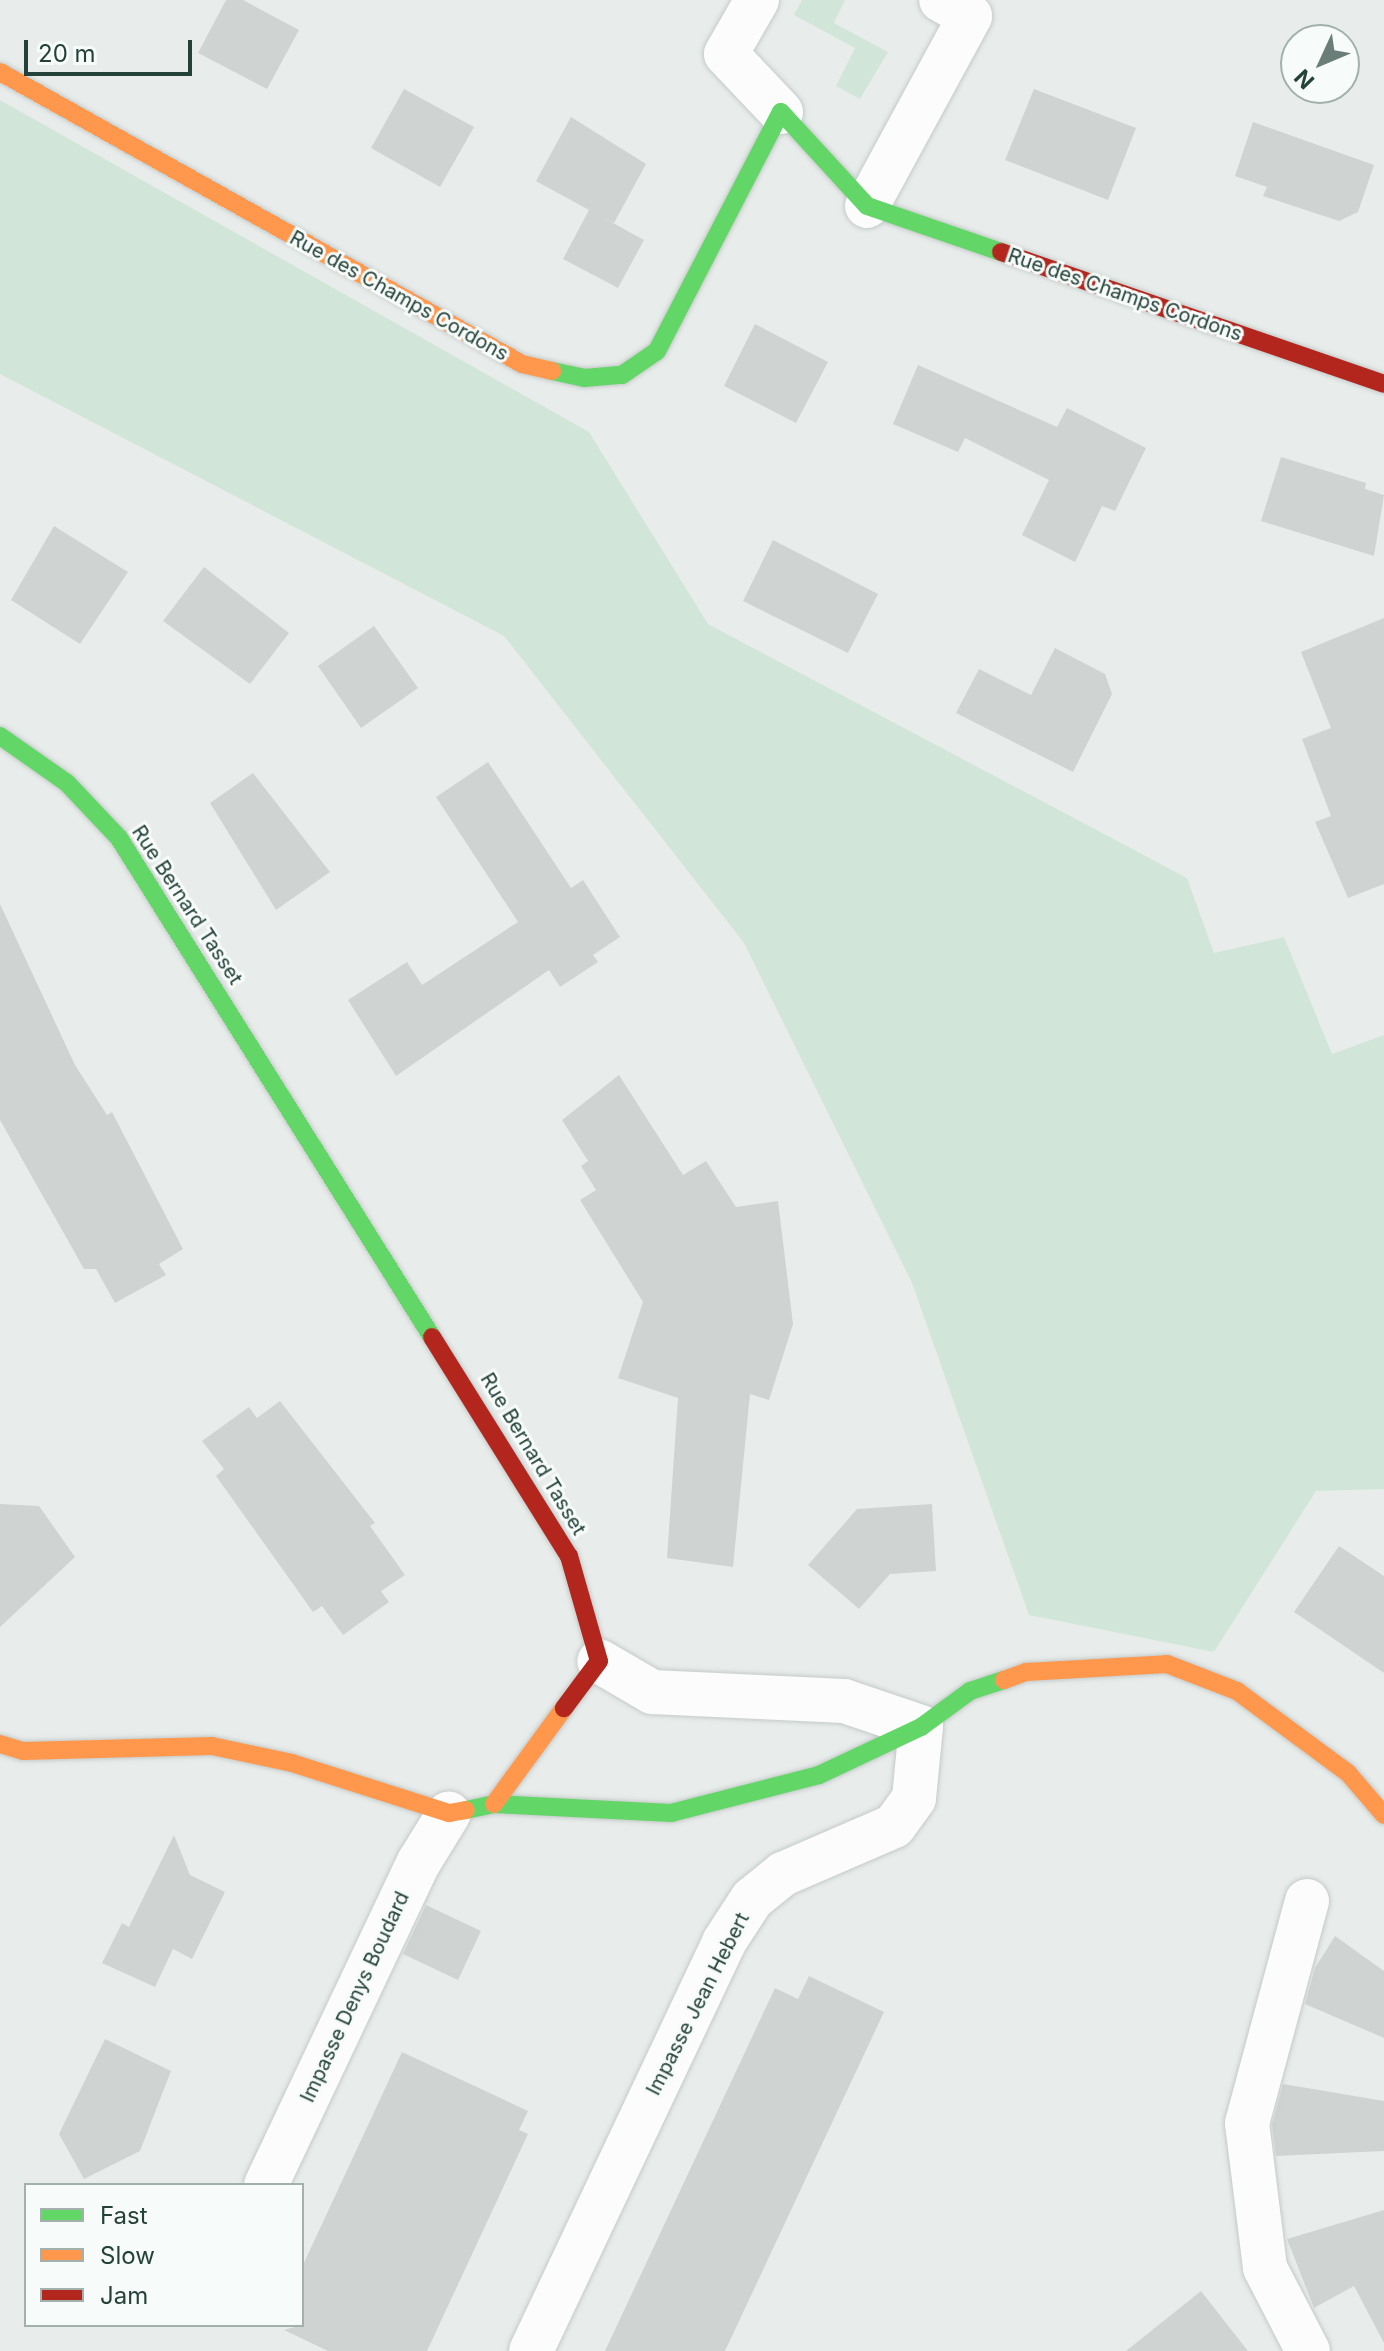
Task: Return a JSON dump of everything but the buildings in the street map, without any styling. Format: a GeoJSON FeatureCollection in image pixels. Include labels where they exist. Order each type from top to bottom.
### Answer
{"type":"FeatureCollection","features":[{"type":"Feature","properties":{"kind":"street","name":"Rue des Champs Cordons"},"geometry":{"type":"LineString","coordinates":[[757,0],[726,54],[867,206],[1384,384]]}},
{"type":"Feature","properties":{"kind":"street"},"geometry":{"type":"LineString","coordinates":[[867,206],[970,16],[941,0]]}},
{"type":"Feature","properties":{"kind":"street","name":"Rue des Champs Cordons"},"geometry":{"type":"LineString","coordinates":[[0,72],[522,364],[584,378],[622,375],[657,351],[781,112]]}},
{"type":"Feature","properties":{"kind":"street","name":"Rue Bernard Tasset"},"geometry":{"type":"LineString","coordinates":[[0,736],[67,783],[119,838],[569,1556],[599,1661]]}},
{"type":"Feature","properties":{"kind":"street"},"geometry":{"type":"LineString","coordinates":[[494,1804],[599,1661],[652,1692],[844,1701],[921,1727]]}},
{"type":"Feature","properties":{"kind":"street"},"geometry":{"type":"LineString","coordinates":[[0,1744],[23,1751],[212,1746],[292,1763],[449,1813],[494,1804],[671,1813],[819,1775],[921,1727],[970,1691],[1026,1672],[1167,1664],[1237,1691],[1348,1773],[1384,1814]]}},
{"type":"Feature","properties":{"kind":"street","name":"Impasse Jean Hebert"},"geometry":{"type":"LineString","coordinates":[[531,2351],[724,1942],[752,1899],[783,1874],[894,1826],[914,1798],[921,1727]]}},
{"type":"Feature","properties":{"kind":"street","name":"Impasse Denys Boudard"},"geometry":{"type":"LineString","coordinates":[[267,2183],[419,1862],[449,1813]]}},
{"type":"Feature","properties":{"kind":"street"},"geometry":{"type":"LineString","coordinates":[[1307,1901],[1247,2123],[1265,2268],[1308,2351]]}},
{"type":"Feature","properties":{"kind":"green space"},"geometry":{"type":"Polygon","coordinates":[[[802,0],[845,0],[834,23],[888,52],[860,99],[836,86],[855,48],[794,15],[802,0]]]}},
{"type":"Feature","properties":{"kind":"green space"},"geometry":{"type":"Polygon","coordinates":[[[0,100],[589,432],[708,624],[1187,878],[1214,953],[1284,937],[1332,1054],[1384,1035],[1384,1489],[1316,1491],[1214,1652],[1029,1615],[912,1283],[744,943],[504,636],[0,374],[0,100]]]}},
{"type":"Feature","properties":{"kind":"traffic: fast"},"geometry":{"type":"LineString","coordinates":[[552,371],[584,378],[622,375],[657,351],[781,112],[867,206],[1001,252]]}},
{"type":"Feature","properties":{"kind":"traffic: fast"},"geometry":{"type":"LineString","coordinates":[[0,736],[67,783],[119,838],[432,1337]]}},
{"type":"Feature","properties":{"kind":"traffic: fast"},"geometry":{"type":"LineString","coordinates":[[466,1810],[494,1804],[671,1813],[819,1775],[921,1727],[970,1691],[1004,1680]]}},
{"type":"Feature","properties":{"kind":"traffic: slow"},"geometry":{"type":"LineString","coordinates":[[0,72],[522,364],[552,371]]}},
{"type":"Feature","properties":{"kind":"traffic: slow"},"geometry":{"type":"LineString","coordinates":[[1004,1680],[1026,1672],[1167,1664],[1237,1691],[1348,1773],[1384,1815]]}},
{"type":"Feature","properties":{"kind":"traffic: slow"},"geometry":{"type":"LineString","coordinates":[[494,1804],[564,1708]]}},
{"type":"Feature","properties":{"kind":"traffic: slow"},"geometry":{"type":"LineString","coordinates":[[0,1744],[23,1751],[212,1746],[292,1763],[449,1813],[466,1810]]}},
{"type":"Feature","properties":{"kind":"traffic: jam"},"geometry":{"type":"LineString","coordinates":[[1001,252],[1384,384]]}},
{"type":"Feature","properties":{"kind":"traffic: jam"},"geometry":{"type":"LineString","coordinates":[[432,1337],[569,1556],[599,1661],[564,1708]]}}]}
